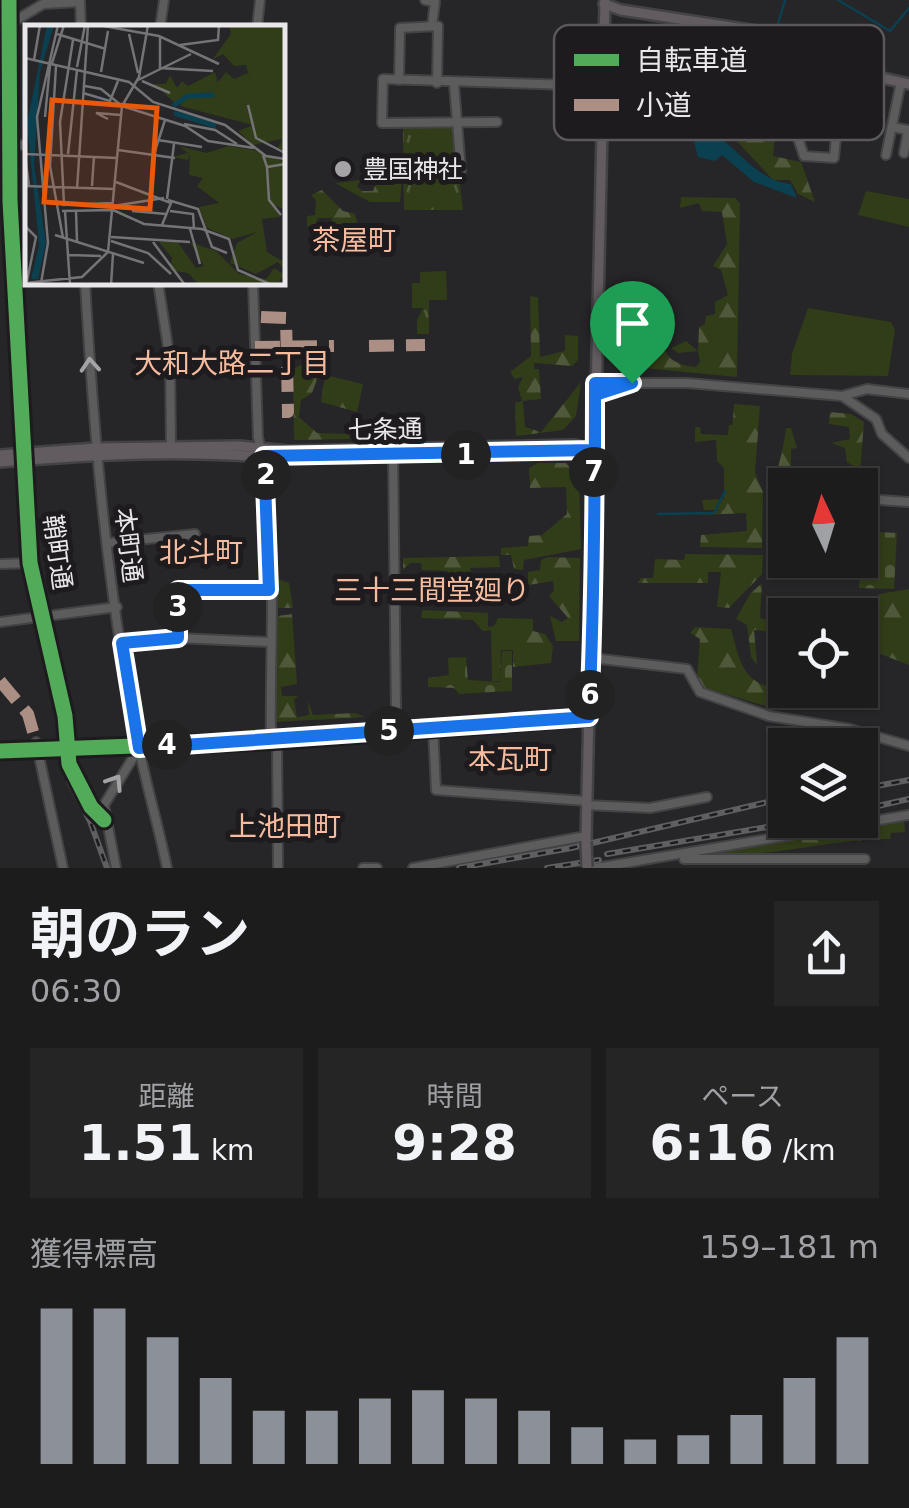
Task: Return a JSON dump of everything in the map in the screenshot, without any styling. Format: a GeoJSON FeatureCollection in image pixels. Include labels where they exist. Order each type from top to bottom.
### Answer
{"type":"FeatureCollection","features":[{"type":"Feature","properties":{"kind":"main road"},"geometry":{"type":"LineString","coordinates":[[601,1],[620,10],[725,25]]}},
{"type":"Feature","properties":{"kind":"main road"},"geometry":{"type":"LineString","coordinates":[[590,868],[586,803],[601,140]]}},
{"type":"Feature","properties":{"kind":"main road","name":"七条通"},"geometry":{"type":"LineString","coordinates":[[96,452],[393,453],[575,445],[595,450]]}},
{"type":"Feature","properties":{"kind":"main road","name":"七条通"},"geometry":{"type":"LineString","coordinates":[[0,459],[171,447],[262,452]]}},
{"type":"Feature","properties":{"kind":"street","name":"鞘町通"},"geometry":{"type":"LineString","coordinates":[[9,0],[4,22],[5,144],[30,563],[66,716],[69,764],[91,807],[104,820]]}},
{"type":"Feature","properties":{"kind":"street"},"geometry":{"type":"LineString","coordinates":[[160,25],[164,0]]}},
{"type":"Feature","properties":{"kind":"street"},"geometry":{"type":"LineString","coordinates":[[257,25],[260,0]]}},
{"type":"Feature","properties":{"kind":"street"},"geometry":{"type":"LineString","coordinates":[[425,0],[435,2],[432,26]]}},
{"type":"Feature","properties":{"kind":"street"},"geometry":{"type":"LineString","coordinates":[[4,22],[43,4],[80,1]]}},
{"type":"Feature","properties":{"kind":"street"},"geometry":{"type":"LineString","coordinates":[[399,80],[400,28],[438,26],[437,83]]}},
{"type":"Feature","properties":{"kind":"street"},"geometry":{"type":"LineString","coordinates":[[497,122],[382,123],[383,79],[554,85]]}},
{"type":"Feature","properties":{"kind":"street"},"geometry":{"type":"LineString","coordinates":[[886,155],[905,83]]}},
{"type":"Feature","properties":{"kind":"street"},"geometry":{"type":"LineString","coordinates":[[454,84],[461,171]]}},
{"type":"Feature","properties":{"kind":"street"},"geometry":{"type":"LineString","coordinates":[[892,127],[908,130],[904,153]]}},
{"type":"Feature","properties":{"kind":"street"},"geometry":{"type":"LineString","coordinates":[[801,140],[804,156],[834,158],[833,140]]}},
{"type":"Feature","properties":{"kind":"street","name":"本町通"},"geometry":{"type":"LineString","coordinates":[[84,285],[96,452],[122,643],[139,748],[167,868]]}},
{"type":"Feature","properties":{"kind":"street"},"geometry":{"type":"LineString","coordinates":[[158,285],[170,360],[171,447]]}},
{"type":"Feature","properties":{"kind":"street"},"geometry":{"type":"LineString","coordinates":[[252,285],[269,590],[278,868]]}},
{"type":"Feature","properties":{"kind":"street"},"geometry":{"type":"LineString","coordinates":[[595,389],[632,383],[842,396],[867,389],[909,394]]}},
{"type":"Feature","properties":{"kind":"street"},"geometry":{"type":"LineString","coordinates":[[842,396],[876,419],[883,434],[909,458]]}},
{"type":"Feature","properties":{"kind":"street"},"geometry":{"type":"LineString","coordinates":[[393,453],[396,711]]}},
{"type":"Feature","properties":{"kind":"street"},"geometry":{"type":"LineString","coordinates":[[880,500],[909,502]]}},
{"type":"Feature","properties":{"kind":"street"},"geometry":{"type":"LineString","coordinates":[[108,544],[195,534]]}},
{"type":"Feature","properties":{"kind":"street"},"geometry":{"type":"LineString","coordinates":[[0,564],[30,563]]}},
{"type":"Feature","properties":{"kind":"street"},"geometry":{"type":"LineString","coordinates":[[178,638],[178,590],[269,590]]}},
{"type":"Feature","properties":{"kind":"street"},"geometry":{"type":"LineString","coordinates":[[0,622],[117,607]]}},
{"type":"Feature","properties":{"kind":"street"},"geometry":{"type":"LineString","coordinates":[[122,643],[178,638],[269,642]]}},
{"type":"Feature","properties":{"kind":"street"},"geometry":{"type":"LineString","coordinates":[[592,658],[687,668],[700,692],[768,716],[850,729],[909,746]]}},
{"type":"Feature","properties":{"kind":"street"},"geometry":{"type":"LineString","coordinates":[[0,751],[36,746],[139,748],[589,717]]}},
{"type":"Feature","properties":{"kind":"street"},"geometry":{"type":"LineString","coordinates":[[433,728],[436,790],[650,808],[707,797]]}},
{"type":"Feature","properties":{"kind":"street"},"geometry":{"type":"LineString","coordinates":[[36,746],[64,868]]}},
{"type":"Feature","properties":{"kind":"street"},"geometry":{"type":"LineString","coordinates":[[116,868],[104,820],[106,796],[139,748]]}},
{"type":"Feature","properties":{"kind":"street"},"geometry":{"type":"LineString","coordinates":[[590,868],[660,860],[909,815]]}},
{"type":"Feature","properties":{"kind":"street"},"geometry":{"type":"LineString","coordinates":[[413,868],[586,839]]}},
{"type":"Feature","properties":{"kind":"street"},"geometry":{"type":"LineString","coordinates":[[660,860],[833,864],[865,859]]}},
{"type":"Feature","properties":{"kind":"street"},"geometry":{"type":"LineString","coordinates":[[364,868],[377,868]]}},
{"type":"Feature","properties":{"kind":"green space"},"geometry":{"type":"Polygon","coordinates":[[[403,127],[453,127],[463,210],[404,210],[403,127]]]}},
{"type":"Feature","properties":{"kind":"green space"},"geometry":{"type":"Polygon","coordinates":[[[736,140],[775,140],[773,156],[801,162],[815,202],[798,194],[790,180],[773,180],[736,140]]]}},
{"type":"Feature","properties":{"kind":"green space"},"geometry":{"type":"Polygon","coordinates":[[[393,171],[402,177],[400,202],[370,202],[335,183],[361,180],[357,186],[362,191],[373,191],[380,174],[393,171]]]}},
{"type":"Feature","properties":{"kind":"green space"},"geometry":{"type":"Polygon","coordinates":[[[322,190],[343,211],[355,214],[358,226],[372,235],[330,234],[332,218],[318,218],[315,226],[307,226],[307,216],[315,215],[316,200],[311,195],[322,190]]]}},
{"type":"Feature","properties":{"kind":"green space"},"geometry":{"type":"Polygon","coordinates":[[[866,191],[909,199],[909,227],[858,215],[866,191]]]}},
{"type":"Feature","properties":{"kind":"green space"},"geometry":{"type":"Polygon","coordinates":[[[681,197],[735,198],[740,203],[737,377],[624,366],[630,361],[629,347],[633,346],[666,351],[674,361],[696,367],[700,362],[699,327],[705,324],[706,316],[715,314],[715,302],[728,295],[721,270],[713,266],[727,244],[722,212],[702,211],[699,203],[680,208],[681,197]]]}},
{"type":"Feature","properties":{"kind":"green space"},"geometry":{"type":"Polygon","coordinates":[[[446,271],[447,300],[429,300],[429,334],[417,334],[417,320],[423,308],[412,308],[412,283],[420,283],[420,272],[446,271]]]}},
{"type":"Feature","properties":{"kind":"green space"},"geometry":{"type":"Polygon","coordinates":[[[530,296],[538,297],[540,357],[565,351],[565,335],[578,336],[578,360],[572,366],[534,363],[534,369],[539,369],[541,399],[523,401],[525,427],[541,432],[581,382],[576,416],[563,430],[516,436],[515,403],[522,401],[518,387],[523,377],[515,379],[510,372],[531,356],[530,296]]]}},
{"type":"Feature","properties":{"kind":"green space"},"geometry":{"type":"Polygon","coordinates":[[[808,308],[891,322],[895,330],[888,376],[790,375],[792,354],[808,308]]]}},
{"type":"Feature","properties":{"kind":"green space"},"geometry":{"type":"Polygon","coordinates":[[[686,341],[698,351],[678,353],[671,348],[686,341]]]}},
{"type":"Feature","properties":{"kind":"green space"},"geometry":{"type":"Polygon","coordinates":[[[304,363],[317,363],[320,371],[312,393],[301,400],[299,417],[317,433],[349,434],[350,439],[294,440],[293,369],[304,363]]]}},
{"type":"Feature","properties":{"kind":"green space"},"geometry":{"type":"Polygon","coordinates":[[[325,375],[363,384],[357,412],[321,402],[325,375]]]}},
{"type":"Feature","properties":{"kind":"green space"},"geometry":{"type":"Polygon","coordinates":[[[734,404],[760,406],[755,473],[763,492],[762,548],[700,547],[701,535],[747,531],[746,513],[702,515],[721,510],[727,497],[734,404]]]}},
{"type":"Feature","properties":{"kind":"green space"},"geometry":{"type":"Polygon","coordinates":[[[830,412],[851,414],[864,422],[860,468],[847,462],[845,448],[831,443],[850,439],[849,427],[829,424],[830,412]]]}},
{"type":"Feature","properties":{"kind":"green space"},"geometry":{"type":"Polygon","coordinates":[[[748,424],[735,489],[724,510],[704,510],[702,500],[724,499],[724,468],[717,461],[716,440],[695,442],[695,427],[700,427],[701,434],[728,435],[729,425],[748,424]]]}},
{"type":"Feature","properties":{"kind":"green space"},"geometry":{"type":"Polygon","coordinates":[[[786,428],[791,428],[797,448],[791,449],[791,468],[778,468],[786,428]]]}},
{"type":"Feature","properties":{"kind":"green space"},"geometry":{"type":"Polygon","coordinates":[[[538,463],[566,463],[579,479],[581,549],[524,560],[523,570],[514,569],[511,555],[501,555],[501,548],[528,546],[529,536],[542,535],[567,514],[566,487],[530,488],[529,468],[538,463]]]}},
{"type":"Feature","properties":{"kind":"green space"},"geometry":{"type":"Polygon","coordinates":[[[878,532],[897,533],[894,589],[859,588],[859,578],[878,578],[878,532]]]}},
{"type":"Feature","properties":{"kind":"green space"},"geometry":{"type":"Polygon","coordinates":[[[685,554],[763,555],[762,574],[729,608],[717,607],[721,572],[708,572],[708,583],[637,583],[641,578],[653,578],[655,559],[684,560],[685,554]]]}},
{"type":"Feature","properties":{"kind":"green space"},"geometry":{"type":"Polygon","coordinates":[[[499,556],[500,567],[470,568],[471,574],[480,576],[480,583],[488,584],[490,605],[432,603],[432,596],[417,590],[415,600],[404,596],[403,583],[408,579],[449,579],[448,571],[422,570],[421,563],[410,563],[403,570],[403,558],[499,556]]]}},
{"type":"Feature","properties":{"kind":"green space"},"geometry":{"type":"Polygon","coordinates":[[[580,558],[579,641],[556,641],[550,616],[562,622],[568,618],[549,596],[554,591],[553,581],[528,585],[528,572],[540,570],[541,560],[580,558]]]}},
{"type":"Feature","properties":{"kind":"green space"},"geometry":{"type":"Polygon","coordinates":[[[278,579],[289,583],[293,608],[278,608],[278,616],[292,614],[297,684],[281,687],[282,696],[298,696],[294,700],[297,717],[309,715],[308,701],[313,715],[355,713],[365,717],[275,722],[278,579]]]}},
{"type":"Feature","properties":{"kind":"green space"},"geometry":{"type":"Polygon","coordinates":[[[762,583],[760,618],[768,620],[768,631],[754,630],[757,665],[751,657],[747,625],[736,619],[750,594],[762,583]]]}},
{"type":"Feature","properties":{"kind":"green space"},"geometry":{"type":"Polygon","coordinates":[[[909,589],[909,665],[878,653],[879,594],[909,589]]]}},
{"type":"Feature","properties":{"kind":"green space"},"geometry":{"type":"Polygon","coordinates":[[[422,610],[488,613],[488,627],[494,626],[498,618],[533,619],[533,631],[545,634],[553,646],[551,663],[513,667],[513,650],[501,650],[500,681],[492,681],[491,630],[483,631],[473,620],[421,618],[422,610]]]}},
{"type":"Feature","properties":{"kind":"green space"},"geometry":{"type":"Polygon","coordinates":[[[695,627],[731,629],[748,674],[768,687],[768,707],[705,688],[697,678],[700,639],[690,633],[695,627]]]}},
{"type":"Feature","properties":{"kind":"green space"},"geometry":{"type":"Polygon","coordinates":[[[502,651],[512,651],[512,691],[459,694],[454,688],[428,687],[428,678],[449,675],[448,658],[466,657],[468,680],[500,682],[502,651]]]}},
{"type":"Feature","properties":{"kind":"green space"},"geometry":{"type":"Polygon","coordinates":[[[904,818],[905,832],[891,833],[890,839],[754,854],[710,853],[793,838],[878,838],[878,823],[904,818]]]}},
{"type":"Feature","properties":{"kind":"water"},"geometry":{"type":"Polygon","coordinates":[[[694,140],[723,140],[761,173],[791,184],[797,198],[754,182],[722,155],[715,161],[698,157],[694,140]]]}},
{"type":"Feature","properties":{"kind":"waterway"},"geometry":{"type":"LineString","coordinates":[[778,24],[785,0]]}},
{"type":"Feature","properties":{"kind":"waterway"},"geometry":{"type":"LineString","coordinates":[[838,0],[880,25]]}},
{"type":"Feature","properties":{"kind":"waterway"},"geometry":{"type":"LineString","coordinates":[[884,27],[890,31],[909,8]]}},
{"type":"Feature","properties":{"kind":"waterway"},"geometry":{"type":"LineString","coordinates":[[631,321],[651,316]]}},
{"type":"Feature","properties":{"kind":"waterway"},"geometry":{"type":"LineString","coordinates":[[609,322],[626,321]]}},
{"type":"Feature","properties":{"kind":"waterway"},"geometry":{"type":"LineString","coordinates":[[658,514],[714,513],[725,491]]}},
{"type":"Feature","properties":{"kind":"tunnel"},"geometry":{"type":"LineString","coordinates":[[396,711],[396,726]]}},
{"type":"Feature","properties":{"kind":"railway"},"geometry":{"type":"LineString","coordinates":[[878,786],[909,780]]}},
{"type":"Feature","properties":{"kind":"railway"},"geometry":{"type":"LineString","coordinates":[[69,781],[90,821],[107,868]]}},
{"type":"Feature","properties":{"kind":"railway"},"geometry":{"type":"LineString","coordinates":[[878,806],[909,799]]}},
{"type":"Feature","properties":{"kind":"railway"},"geometry":{"type":"LineString","coordinates":[[459,868],[571,848],[768,802]]}},
{"type":"Feature","properties":{"kind":"railway"},"geometry":{"type":"LineString","coordinates":[[607,854],[768,827]]}},
{"type":"Feature","properties":{"kind":"railway"},"geometry":{"type":"LineString","coordinates":[[547,868],[599,860]]}},
{"type":"Feature","properties":{"kind":"marked path"},"geometry":{"type":"LineString","coordinates":[[261,317],[286,318],[288,412],[282,412]]}},
{"type":"Feature","properties":{"kind":"marked path"},"geometry":{"type":"LineString","coordinates":[[369,346],[425,345]]}},
{"type":"Feature","properties":{"kind":"marked path"},"geometry":{"type":"LineString","coordinates":[[255,347],[334,346]]}},
{"type":"Feature","properties":{"kind":"marked path"},"geometry":{"type":"LineString","coordinates":[[0,681],[28,714],[36,742]]}},
{"type":"Feature","properties":{"kind":"cycle path"},"geometry":{"type":"LineString","coordinates":[[9,0],[10,201],[30,563],[65,716],[69,764],[91,807],[104,820]]}},
{"type":"Feature","properties":{"kind":"cycle path"},"geometry":{"type":"LineString","coordinates":[[0,751],[268,741],[589,717]]}},
{"type":"Feature","properties":{"kind":"place","name":"豊国神社"},"geometry":{"type":"Point","coordinates":[343,169]}},
{"type":"Feature","properties":{"kind":"district","name":"茶屋町"},"geometry":{"type":"Point","coordinates":[354,240]}},
{"type":"Feature","properties":{"kind":"district","name":"大和大路二丁目"},"geometry":{"type":"Point","coordinates":[232,363]}},
{"type":"Feature","properties":{"kind":"district","name":"北斗町"},"geometry":{"type":"Point","coordinates":[201,552]}},
{"type":"Feature","properties":{"kind":"district","name":"三十三間堂廻り"},"geometry":{"type":"Point","coordinates":[432,590]}},
{"type":"Feature","properties":{"kind":"district","name":"本瓦町"},"geometry":{"type":"Point","coordinates":[510,759]}},
{"type":"Feature","properties":{"kind":"district","name":"上池田町"},"geometry":{"type":"Point","coordinates":[285,826]}},
{"type":"Feature","properties":{"kind":"route"},"geometry":{"type":"LineString","coordinates":[[632,383],[595,383],[595,450],[594,467],[594,602],[589,717],[139,748],[122,643],[178,638],[178,590],[269,590],[264,456],[283,459],[595,450],[595,395],[632,383]]}}]}
